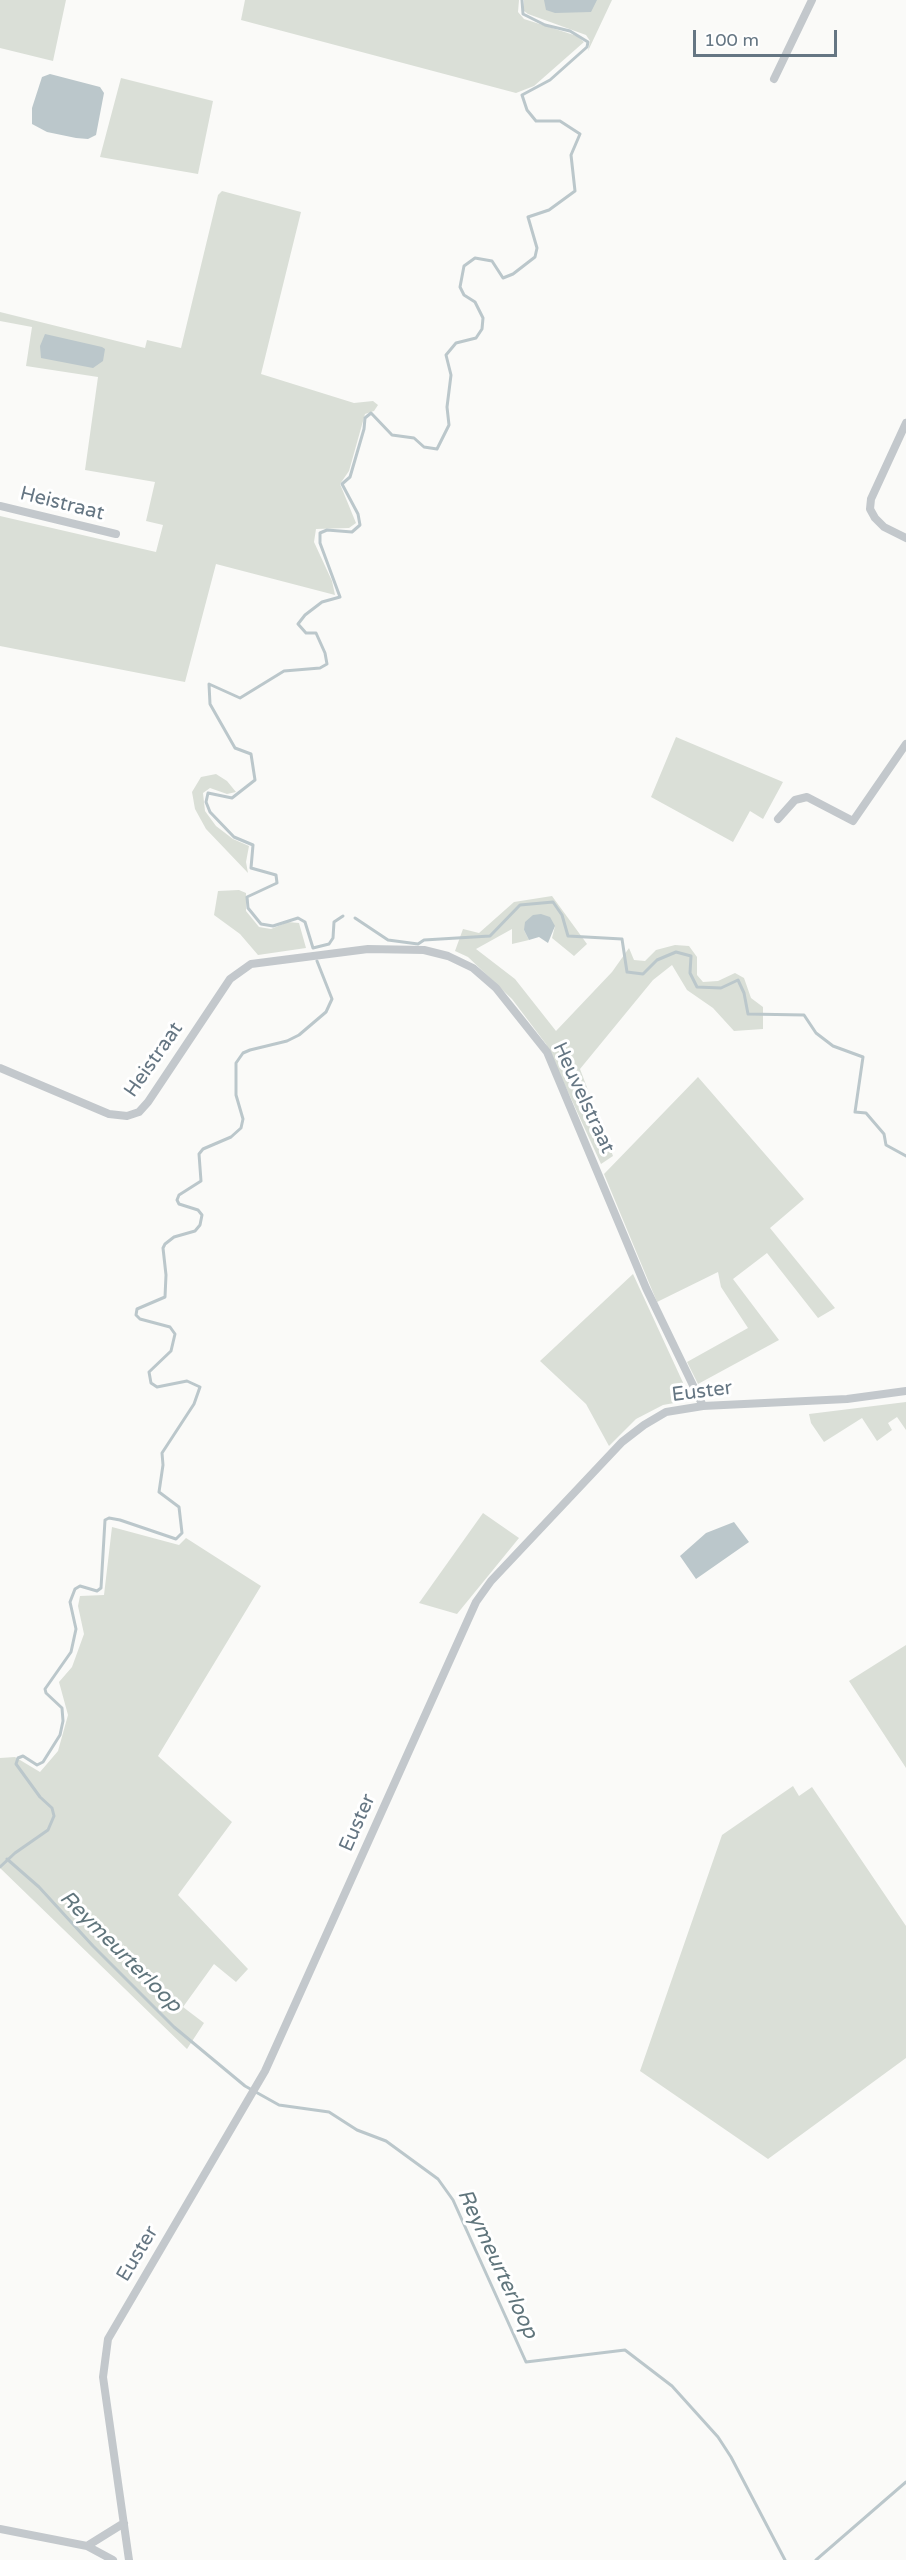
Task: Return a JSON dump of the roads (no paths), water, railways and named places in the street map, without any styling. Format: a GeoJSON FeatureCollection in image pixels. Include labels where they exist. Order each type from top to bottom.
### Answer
{"type":"FeatureCollection","features":[{"type":"Feature","properties":{"kind":"street"},"geometry":{"type":"LineString","coordinates":[[774,79],[812,0]]}},
{"type":"Feature","properties":{"kind":"street"},"geometry":{"type":"LineString","coordinates":[[906,423],[871,499],[870,509],[884,527],[906,538]]}},
{"type":"Feature","properties":{"kind":"street","name":"Heistraat"},"geometry":{"type":"LineString","coordinates":[[0,506],[116,534]]}},
{"type":"Feature","properties":{"kind":"street"},"geometry":{"type":"LineString","coordinates":[[778,819],[795,800],[807,797],[854,821],[906,744]]}},
{"type":"Feature","properties":{"kind":"street","name":"Heuvelstraat"},"geometry":{"type":"LineString","coordinates":[[315,954],[388,949],[424,950],[448,956],[473,968],[496,988],[515,1010],[547,1052],[646,1288],[703,1406]]}},
{"type":"Feature","properties":{"kind":"street","name":"Heistraat"},"geometry":{"type":"LineString","coordinates":[[0,1068],[109,1114],[127,1116],[139,1112],[230,979],[242,969],[262,961],[315,954]]}},
{"type":"Feature","properties":{"kind":"street","name":"Euster"},"geometry":{"type":"LineString","coordinates":[[129,2560],[103,2377],[108,2339],[265,2071],[476,1602],[499,1572],[622,1442],[666,1412],[703,1406],[847,1399],[906,1390]]}},
{"type":"Feature","properties":{"kind":"street"},"geometry":{"type":"LineString","coordinates":[[87,2546],[124,2523]]}},
{"type":"Feature","properties":{"kind":"street"},"geometry":{"type":"LineString","coordinates":[[0,2529],[87,2546],[113,2560]]}},
{"type":"Feature","properties":{"kind":"waterway"},"geometry":{"type":"LineString","coordinates":[[343,916],[334,922],[333,938],[329,944],[313,948],[305,922],[298,918],[273,926],[261,924],[248,908],[247,897],[277,883],[276,875],[251,868],[253,845],[234,837],[210,812],[206,802],[208,793],[232,798],[255,780],[251,754],[235,748],[210,704],[209,684],[240,698],[284,671],[320,668],[327,664],[316,633],[306,633],[298,624],[305,615],[322,602],[340,597],[320,543],[320,533],[327,530],[352,532],[360,525],[358,514],[342,484],[350,477],[365,418],[371,413],[392,435],[414,438],[424,447],[437,449],[449,425],[447,407],[451,375],[446,355],[456,343],[476,338],[482,329],[483,318],[475,302],[464,295],[460,287],[464,266],[475,258],[492,261],[503,278],[513,274],[535,257],[537,248],[528,217],[549,210],[575,191],[571,155],[580,134],[560,121],[536,121],[527,110],[522,95],[550,80],[587,47],[588,42],[570,31],[545,25],[523,14],[522,0]]}},
{"type":"Feature","properties":{"kind":"waterway"},"geometry":{"type":"LineString","coordinates":[[355,918],[388,940],[418,944],[424,940],[490,936],[520,905],[553,902],[562,915],[568,936],[622,939],[627,972],[643,974],[657,960],[676,952],[691,956],[690,973],[697,987],[721,988],[738,980],[744,993],[748,1014],[804,1015],[816,1033],[833,1046],[863,1057],[855,1112],[866,1113],[884,1134],[886,1145],[906,1156]]}},
{"type":"Feature","properties":{"kind":"waterway"},"geometry":{"type":"LineString","coordinates":[[0,1867],[15,1853],[48,1830],[54,1816],[52,1808],[40,1797],[16,1764],[18,1758],[23,1756],[37,1765],[43,1762],[60,1735],[63,1721],[62,1708],[46,1693],[45,1689],[71,1652],[76,1629],[70,1602],[75,1589],[80,1586],[97,1591],[101,1588],[105,1520],[109,1518],[120,1520],[176,1539],[182,1533],[179,1507],[159,1492],[163,1465],[162,1453],[194,1404],[200,1387],[187,1381],[157,1387],[151,1383],[149,1372],[171,1351],[175,1334],[170,1327],[140,1319],[136,1315],[137,1309],[165,1297],[166,1275],[163,1248],[165,1244],[174,1237],[195,1231],[200,1225],[202,1215],[198,1210],[179,1204],[177,1200],[179,1195],[201,1181],[199,1154],[203,1149],[231,1137],[241,1128],[243,1119],[236,1095],[236,1063],[243,1053],[287,1041],[299,1035],[326,1012],[332,999],[317,961]]}},
{"type":"Feature","properties":{"kind":"waterway","name":"Reymeurterloop"},"geometry":{"type":"LineString","coordinates":[[7,1859],[39,1887],[93,1946],[174,2027],[245,2086],[279,2105],[329,2112],[357,2130],[386,2141],[438,2179],[453,2200],[526,2362],[625,2350],[672,2386],[718,2437],[731,2457],[785,2560]]}},
{"type":"Feature","properties":{"kind":"waterway","name":"Reymeurterloop"},"geometry":{"type":"LineString","coordinates":[[816,2560],[906,2482]]}}]}
